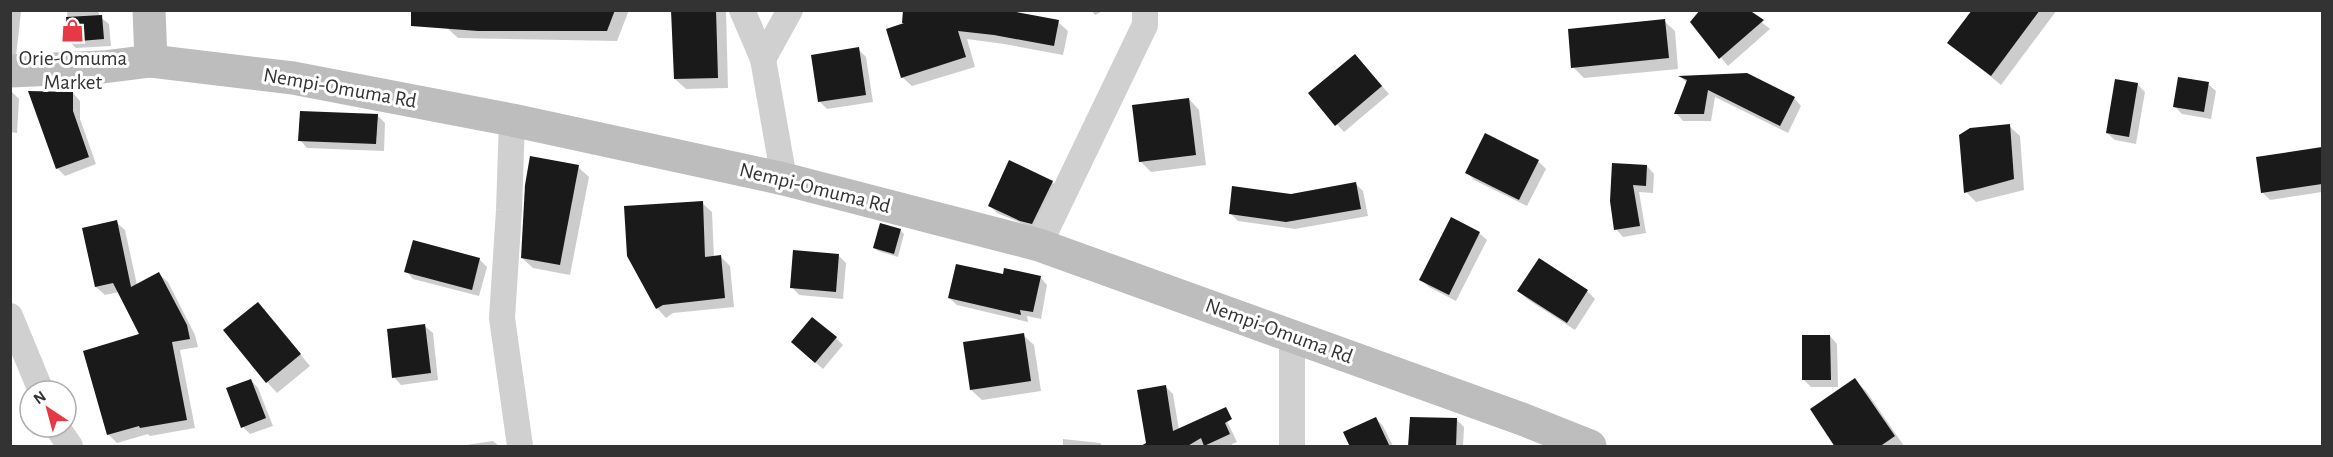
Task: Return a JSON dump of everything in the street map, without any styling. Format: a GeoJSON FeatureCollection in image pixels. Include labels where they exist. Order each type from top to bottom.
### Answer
{"type":"FeatureCollection","features":[{"type":"Feature","properties":{"kind":"street"},"geometry":{"type":"LineString","coordinates":[[149,10],[151,61]]}},
{"type":"Feature","properties":{"kind":"street"},"geometry":{"type":"LineString","coordinates":[[742,10],[763,59],[784,179]]}},
{"type":"Feature","properties":{"kind":"street"},"geometry":{"type":"LineString","coordinates":[[763,59],[790,10]]}},
{"type":"Feature","properties":{"kind":"street"},"geometry":{"type":"LineString","coordinates":[[1040,245],[1145,25],[1145,10]]}},
{"type":"Feature","properties":{"kind":"street","name":"Nempi-Omuma Rd"},"geometry":{"type":"LineString","coordinates":[[10,71],[104,67],[151,61],[293,78],[512,120],[784,179],[1040,245],[1522,419],[1590,447]]}},
{"type":"Feature","properties":{"kind":"street"},"geometry":{"type":"LineString","coordinates":[[512,120],[502,318],[520,447]]}},
{"type":"Feature","properties":{"kind":"street"},"geometry":{"type":"LineString","coordinates":[[10,316],[36,379]]}},
{"type":"Feature","properties":{"kind":"street"},"geometry":{"type":"LineString","coordinates":[[1292,336],[1292,447]]}},
{"type":"Feature","properties":{"kind":"building"},"geometry":{"type":"Polygon","coordinates":[[[411,10],[615,10],[607,31],[478,31],[411,26],[411,10]]]}},
{"type":"Feature","properties":{"kind":"building"},"geometry":{"type":"Polygon","coordinates":[[[671,10],[716,10],[718,78],[674,79],[671,10]]]}},
{"type":"Feature","properties":{"kind":"building"},"geometry":{"type":"Polygon","coordinates":[[[903,10],[1006,10],[1059,20],[1054,46],[958,31],[966,57],[901,78],[886,29],[904,23],[902,23],[903,10]]]}},
{"type":"Feature","properties":{"kind":"building"},"geometry":{"type":"Polygon","coordinates":[[[1700,10],[1749,10],[1764,20],[1719,59],[1690,22],[1700,10]]]}},
{"type":"Feature","properties":{"kind":"building"},"geometry":{"type":"Polygon","coordinates":[[[1972,10],[2040,10],[1991,76],[1947,43],[1972,10]]]}},
{"type":"Feature","properties":{"kind":"building"},"geometry":{"type":"Polygon","coordinates":[[[102,15],[104,39],[68,42],[66,17],[102,15]]]}},
{"type":"Feature","properties":{"kind":"building"},"geometry":{"type":"Polygon","coordinates":[[[1665,19],[1669,58],[1571,68],[1568,29],[1665,19]]]}},
{"type":"Feature","properties":{"kind":"building"},"geometry":{"type":"Polygon","coordinates":[[[859,47],[866,95],[818,102],[811,55],[859,47]]]}},
{"type":"Feature","properties":{"kind":"building"},"geometry":{"type":"Polygon","coordinates":[[[1355,54],[1382,86],[1335,126],[1308,93],[1355,54]]]}},
{"type":"Feature","properties":{"kind":"building"},"geometry":{"type":"Polygon","coordinates":[[[1747,73],[1795,97],[1780,126],[1708,90],[1704,114],[1674,114],[1687,80],[1678,76],[1747,73]]]}},
{"type":"Feature","properties":{"kind":"building"},"geometry":{"type":"Polygon","coordinates":[[[2178,77],[2209,82],[2204,112],[2173,107],[2178,77]]]}},
{"type":"Feature","properties":{"kind":"building"},"geometry":{"type":"Polygon","coordinates":[[[2115,79],[2138,83],[2129,137],[2106,133],[2115,79]]]}},
{"type":"Feature","properties":{"kind":"building"},"geometry":{"type":"Polygon","coordinates":[[[28,91],[73,92],[73,111],[89,157],[56,169],[28,91]]]}},
{"type":"Feature","properties":{"kind":"building"},"geometry":{"type":"Polygon","coordinates":[[[1189,98],[1196,155],[1139,162],[1132,105],[1189,98]]]}},
{"type":"Feature","properties":{"kind":"building"},"geometry":{"type":"Polygon","coordinates":[[[300,111],[378,114],[376,144],[298,141],[300,111]]]}},
{"type":"Feature","properties":{"kind":"building"},"geometry":{"type":"Polygon","coordinates":[[[2010,124],[2014,179],[1964,193],[1959,135],[1970,128],[2010,124]]]}},
{"type":"Feature","properties":{"kind":"building"},"geometry":{"type":"Polygon","coordinates":[[[1485,133],[1539,160],[1519,200],[1465,173],[1485,133]]]}},
{"type":"Feature","properties":{"kind":"building"},"geometry":{"type":"Polygon","coordinates":[[[2322,147],[2322,184],[2261,193],[2256,157],[2322,147]]]}},
{"type":"Feature","properties":{"kind":"building"},"geometry":{"type":"Polygon","coordinates":[[[530,156],[579,165],[560,265],[521,258],[525,185],[530,156]]]}},
{"type":"Feature","properties":{"kind":"building"},"geometry":{"type":"Polygon","coordinates":[[[1009,160],[1053,181],[1032,224],[988,206],[1009,160]]]}},
{"type":"Feature","properties":{"kind":"building"},"geometry":{"type":"Polygon","coordinates":[[[1612,163],[1647,165],[1646,186],[1633,185],[1640,226],[1614,230],[1610,201],[1612,163]]]}},
{"type":"Feature","properties":{"kind":"building"},"geometry":{"type":"Polygon","coordinates":[[[1356,182],[1361,209],[1286,222],[1229,214],[1232,186],[1291,194],[1356,182]]]}},
{"type":"Feature","properties":{"kind":"building"},"geometry":{"type":"Polygon","coordinates":[[[703,201],[705,257],[721,255],[725,298],[663,305],[656,309],[627,256],[624,206],[703,201]]]}},
{"type":"Feature","properties":{"kind":"building"},"geometry":{"type":"Polygon","coordinates":[[[1451,217],[1480,232],[1449,295],[1419,280],[1451,217]]]}},
{"type":"Feature","properties":{"kind":"building"},"geometry":{"type":"Polygon","coordinates":[[[117,220],[131,287],[159,272],[187,325],[190,339],[172,342],[187,420],[140,428],[139,426],[107,435],[83,351],[139,334],[113,283],[95,287],[82,228],[117,220]]]}},
{"type":"Feature","properties":{"kind":"building"},"geometry":{"type":"Polygon","coordinates":[[[880,223],[901,229],[894,254],[873,248],[880,223]]]}},
{"type":"Feature","properties":{"kind":"building"},"geometry":{"type":"Polygon","coordinates":[[[413,240],[480,258],[472,290],[404,272],[413,240]]]}},
{"type":"Feature","properties":{"kind":"building"},"geometry":{"type":"Polygon","coordinates":[[[793,250],[839,254],[836,292],[790,288],[793,250]]]}},
{"type":"Feature","properties":{"kind":"building"},"geometry":{"type":"Polygon","coordinates":[[[1539,258],[1588,290],[1567,323],[1517,291],[1539,258]]]}},
{"type":"Feature","properties":{"kind":"building"},"geometry":{"type":"Polygon","coordinates":[[[956,264],[1003,274],[1004,268],[1041,276],[1033,312],[1020,310],[1021,315],[948,298],[956,264]]]}},
{"type":"Feature","properties":{"kind":"building"},"geometry":{"type":"Polygon","coordinates":[[[258,302],[301,354],[266,383],[223,330],[258,302]]]}},
{"type":"Feature","properties":{"kind":"building"},"geometry":{"type":"Polygon","coordinates":[[[812,317],[837,337],[815,363],[791,342],[812,317]]]}},
{"type":"Feature","properties":{"kind":"building"},"geometry":{"type":"Polygon","coordinates":[[[425,324],[431,373],[392,378],[387,329],[425,324]]]}},
{"type":"Feature","properties":{"kind":"building"},"geometry":{"type":"Polygon","coordinates":[[[1024,333],[1031,381],[970,390],[963,342],[1024,333]]]}},
{"type":"Feature","properties":{"kind":"building"},"geometry":{"type":"Polygon","coordinates":[[[1802,335],[1830,335],[1831,380],[1802,380],[1802,335]]]}},
{"type":"Feature","properties":{"kind":"building"},"geometry":{"type":"Polygon","coordinates":[[[1855,378],[1895,436],[1879,447],[1835,447],[1810,409],[1855,378]]]}},
{"type":"Feature","properties":{"kind":"building"},"geometry":{"type":"Polygon","coordinates":[[[251,379],[266,418],[241,428],[226,388],[251,379]]]}},
{"type":"Feature","properties":{"kind":"building"},"geometry":{"type":"Polygon","coordinates":[[[1166,385],[1173,431],[1226,407],[1232,419],[1225,423],[1230,434],[1204,446],[1201,438],[1186,447],[1139,447],[1146,443],[1137,390],[1166,385]]]}},
{"type":"Feature","properties":{"kind":"building"},"geometry":{"type":"Polygon","coordinates":[[[1376,417],[1390,447],[1350,447],[1343,432],[1376,417]]]}},
{"type":"Feature","properties":{"kind":"building"},"geometry":{"type":"Polygon","coordinates":[[[1410,417],[1457,418],[1456,447],[1408,447],[1410,417]]]}},
{"type":"Feature","properties":{"kind":"place","name":"Orie-Omuma Market"},"geometry":{"type":"Point","coordinates":[73,30]}}]}
